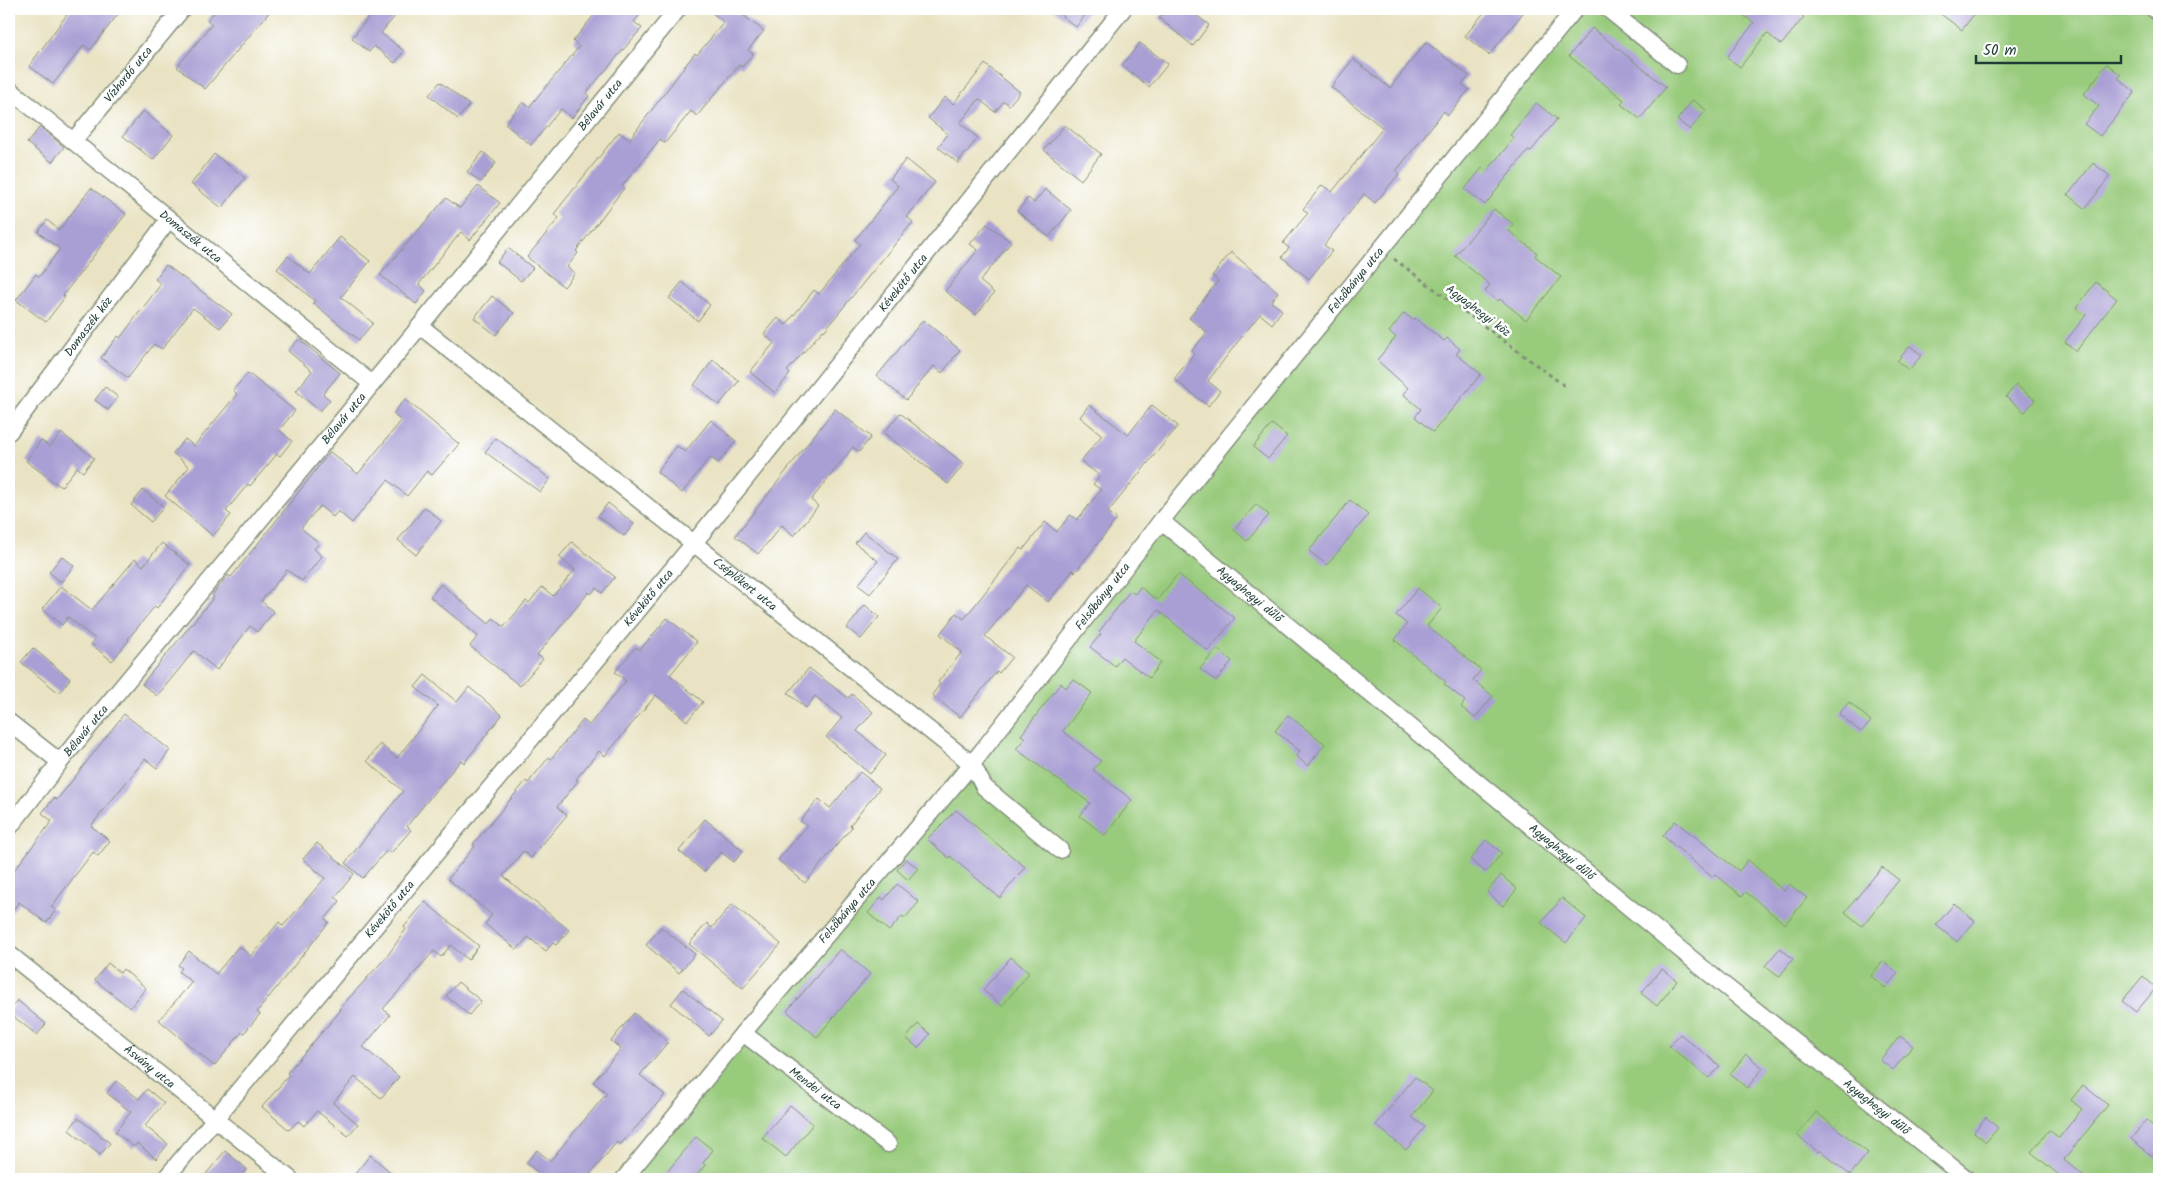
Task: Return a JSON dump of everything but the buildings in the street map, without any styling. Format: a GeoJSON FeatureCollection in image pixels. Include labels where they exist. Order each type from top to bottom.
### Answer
{"type":"FeatureCollection","features":[{"type":"Feature","properties":{"kind":"street","name":"Vízhordó utca"},"geometry":{"type":"LineString","coordinates":[[74,140],[182,9]]}},
{"type":"Feature","properties":{"kind":"street","name":"Bélavár utca"},"geometry":{"type":"LineString","coordinates":[[9,828],[60,762],[420,326],[678,9]]}},
{"type":"Feature","properties":{"kind":"street","name":"Kévekötő utca"},"geometry":{"type":"LineString","coordinates":[[165,1179],[694,543],[1123,9]]}},
{"type":"Feature","properties":{"kind":"street","name":"Felsőbánya utca"},"geometry":{"type":"LineString","coordinates":[[624,1179],[744,1033],[972,764],[1160,521],[1575,9]]}},
{"type":"Feature","properties":{"kind":"street"},"geometry":{"type":"LineString","coordinates":[[1608,9],[1677,65]]}},
{"type":"Feature","properties":{"kind":"street"},"geometry":{"type":"LineString","coordinates":[[2154,9],[2159,14]]}},
{"type":"Feature","properties":{"kind":"street","name":"Domaszék utca"},"geometry":{"type":"LineString","coordinates":[[9,89],[372,384]]}},
{"type":"Feature","properties":{"kind":"street","name":"Domaszék köz"},"geometry":{"type":"LineString","coordinates":[[9,432],[169,219]]}},
{"type":"Feature","properties":{"kind":"street","name":"Cséplőkert utca"},"geometry":{"type":"LineString","coordinates":[[420,326],[972,764],[984,787],[1060,850]]}},
{"type":"Feature","properties":{"kind":"street","name":"Agyaghegyi dűlő"},"geometry":{"type":"LineString","coordinates":[[1160,521],[1710,974],[1967,1179]]}},
{"type":"Feature","properties":{"kind":"street"},"geometry":{"type":"LineString","coordinates":[[9,722],[60,762]]}},
{"type":"Feature","properties":{"kind":"street","name":"Ásvány utca"},"geometry":{"type":"LineString","coordinates":[[9,954],[290,1179]]}},
{"type":"Feature","properties":{"kind":"street","name":"Mendei utca"},"geometry":{"type":"LineString","coordinates":[[744,1033],[888,1144]]}},
{"type":"Feature","properties":{"kind":"path","name":"Agyaghegyi köz"},"geometry":{"type":"LineString","coordinates":[[1380,249],[1566,387]]}},
{"type":"Feature","properties":{"kind":"green space"},"geometry":{"type":"Polygon","coordinates":[[[1575,9],[2154,9],[2159,13],[2159,1179],[624,1179],[1575,9]]]}}]}
